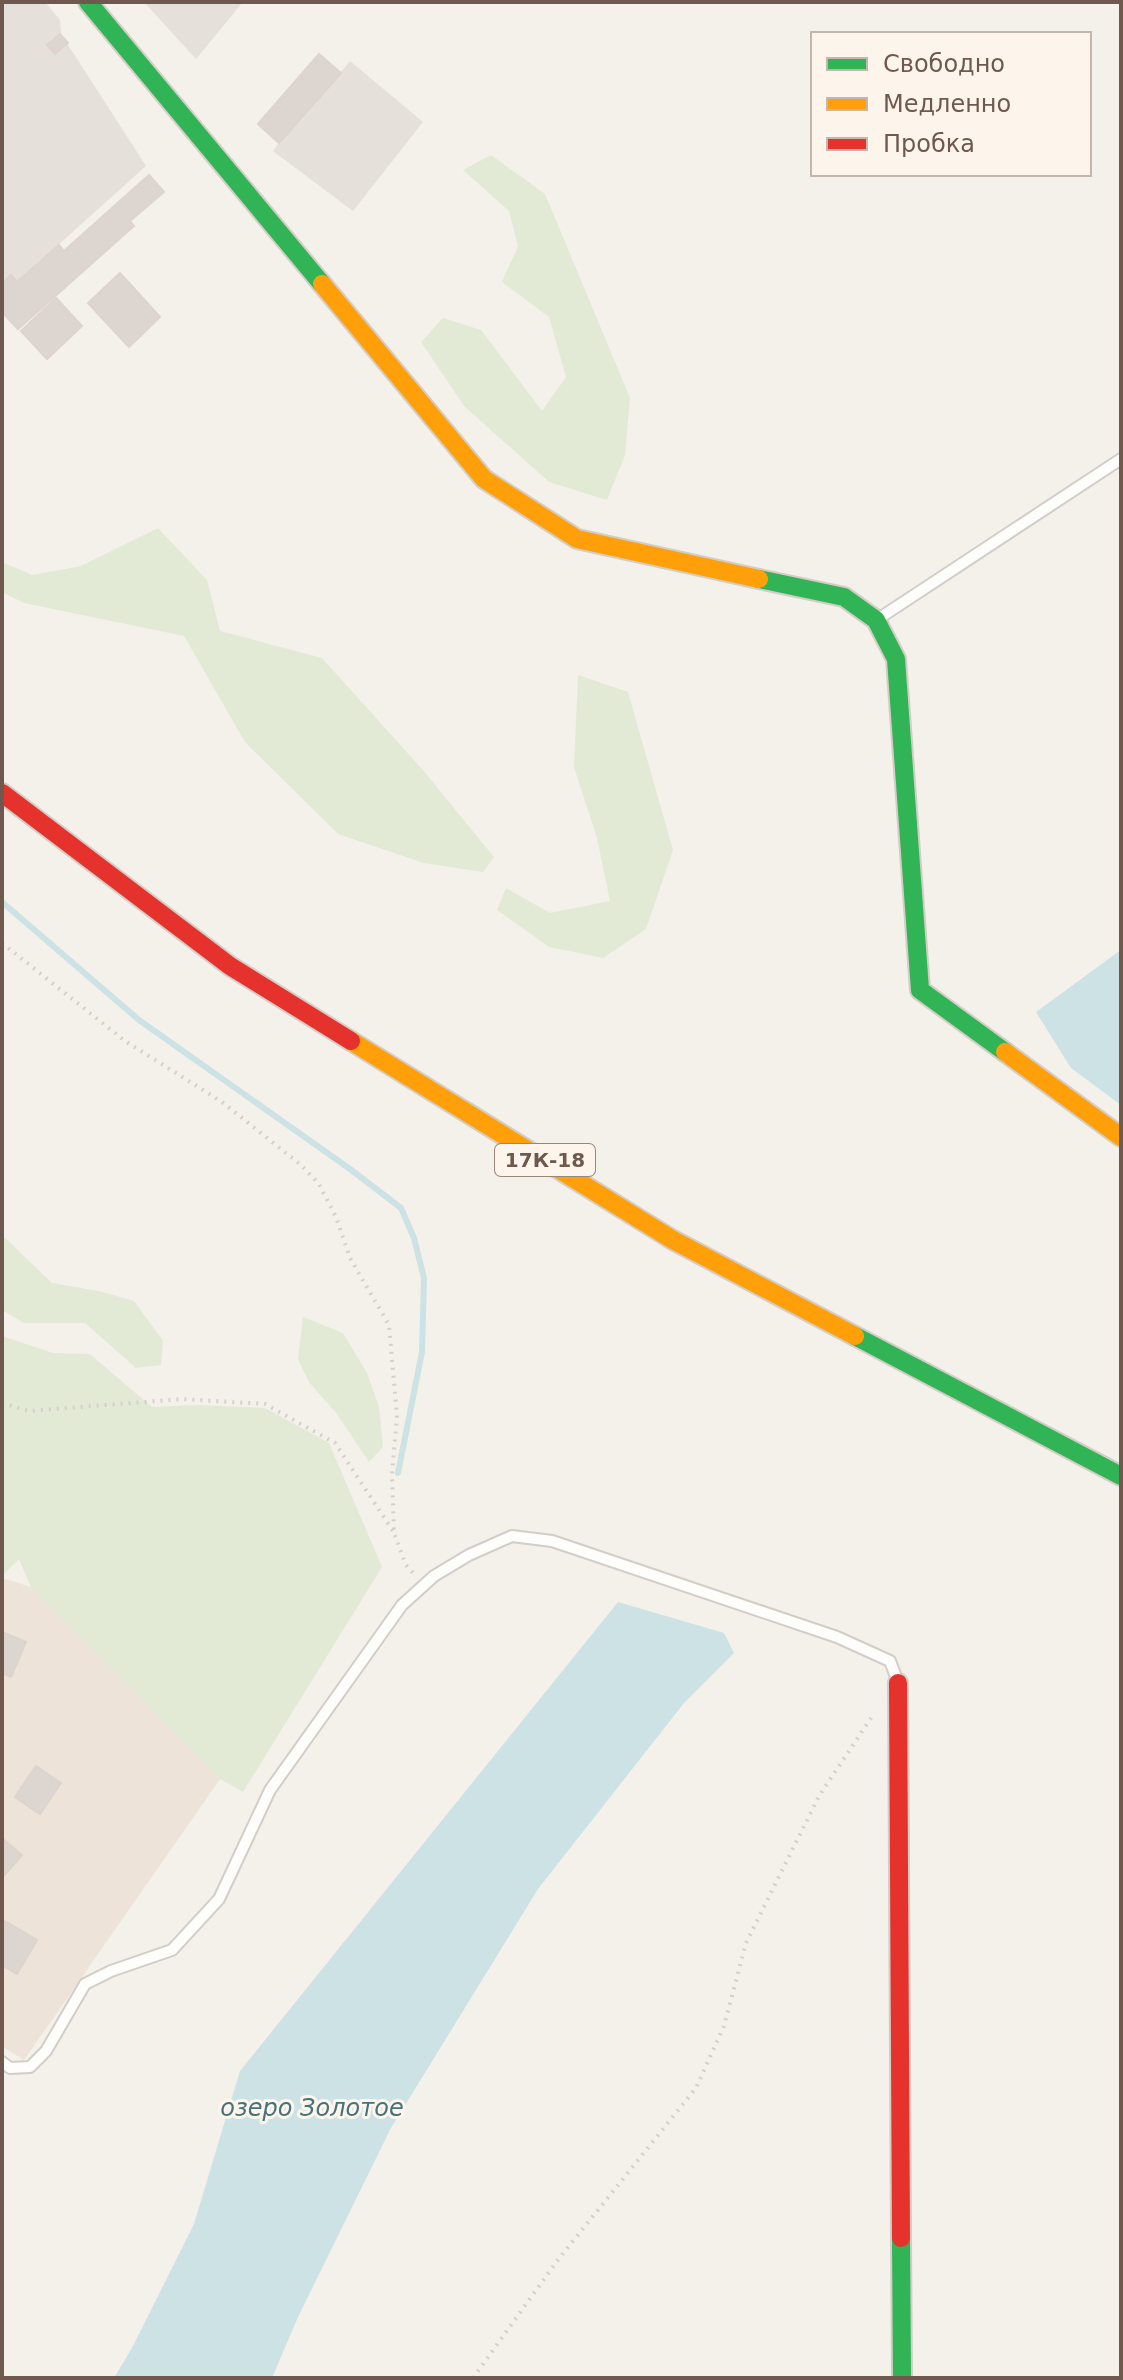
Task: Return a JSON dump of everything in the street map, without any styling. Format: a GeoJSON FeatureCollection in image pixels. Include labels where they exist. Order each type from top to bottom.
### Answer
{"type":"FeatureCollection","features":[{"type":"Feature","properties":{"kind":"street"},"geometry":{"type":"LineString","coordinates":[[88,2],[484,479],[577,539],[844,597],[876,620],[896,659],[920,990],[1121,1137]]}},
{"type":"Feature","properties":{"kind":"street","name":"17К-18"},"geometry":{"type":"LineString","coordinates":[[2,793],[230,966],[660,1231],[1121,1476]]}},
{"type":"Feature","properties":{"kind":"street"},"geometry":{"type":"LineString","coordinates":[[898,1683],[902,2378]]}},
{"type":"Feature","properties":{"kind":"lane"},"geometry":{"type":"LineString","coordinates":[[876,620],[1121,459]]}},
{"type":"Feature","properties":{"kind":"lane"},"geometry":{"type":"LineString","coordinates":[[2,2062],[10,2068],[30,2067],[46,2051],[85,1984],[111,1971],[172,1950],[219,1899],[270,1790],[402,1605],[434,1576],[469,1555],[512,1536],[552,1541],[837,1637],[890,1661],[898,1683]]}},
{"type":"Feature","properties":{"kind":"path"},"geometry":{"type":"LineString","coordinates":[[2,943],[125,1041],[222,1102],[301,1165],[319,1184],[336,1217],[350,1258],[389,1325],[397,1416],[392,1474],[394,1533]]}},
{"type":"Feature","properties":{"kind":"path"},"geometry":{"type":"LineString","coordinates":[[2,1403],[29,1411],[182,1399],[265,1404],[335,1443],[394,1533],[406,1565],[424,1585]]}},
{"type":"Feature","properties":{"kind":"path"},"geometry":{"type":"LineString","coordinates":[[473,2378],[557,2261],[696,2088],[724,2026],[746,1943],[819,1796],[862,1730],[898,1683]]}},
{"type":"Feature","properties":{"kind":"shaded area"},"geometry":{"type":"Polygon","coordinates":[[[2,2],[45,2],[60,20],[61,34],[146,166],[17,282],[10,275],[2,283],[2,2]]]}},
{"type":"Feature","properties":{"kind":"shaded area"},"geometry":{"type":"Polygon","coordinates":[[[144,2],[243,2],[196,59],[144,2]]]}},
{"type":"Feature","properties":{"kind":"shaded area"},"geometry":{"type":"Polygon","coordinates":[[[319,54],[341,72],[350,61],[423,122],[353,211],[273,151],[279,143],[258,124],[319,54]]]}},
{"type":"Feature","properties":{"kind":"shaded area"},"geometry":{"type":"Polygon","coordinates":[[[2,1578],[31,1587],[220,1779],[24,2060],[2,2046],[2,1578]]]}},
{"type":"Feature","properties":{"kind":"green space"},"geometry":{"type":"Polygon","coordinates":[[[491,155],[545,194],[630,398],[625,455],[607,500],[549,482],[464,406],[421,342],[443,318],[481,330],[542,411],[566,377],[549,317],[502,282],[518,246],[509,211],[463,170],[491,155]]]}},
{"type":"Feature","properties":{"kind":"green space"},"geometry":{"type":"Polygon","coordinates":[[[158,528],[207,580],[220,631],[322,658],[422,769],[494,857],[483,872],[424,863],[338,834],[245,742],[184,636],[24,603],[2,592],[2,562],[32,575],[81,566],[158,528]]]}},
{"type":"Feature","properties":{"kind":"green space"},"geometry":{"type":"Polygon","coordinates":[[[578,675],[628,692],[673,850],[646,929],[603,958],[549,947],[497,910],[506,888],[550,913],[610,901],[597,838],[574,767],[578,675]]]}},
{"type":"Feature","properties":{"kind":"green space"},"geometry":{"type":"Polygon","coordinates":[[[2,1235],[52,1283],[134,1301],[163,1341],[161,1365],[136,1368],[85,1323],[24,1323],[2,1310],[2,1235]]]}},
{"type":"Feature","properties":{"kind":"green space"},"geometry":{"type":"Polygon","coordinates":[[[303,1317],[343,1333],[367,1373],[379,1407],[383,1447],[369,1462],[337,1414],[309,1382],[298,1359],[303,1317]]]}},
{"type":"Feature","properties":{"kind":"green space"},"geometry":{"type":"Polygon","coordinates":[[[2,1336],[53,1353],[90,1354],[152,1407],[198,1405],[265,1408],[329,1443],[382,1567],[243,1792],[220,1779],[31,1587],[19,1559],[2,1576],[2,1336]]]}},
{"type":"Feature","properties":{"kind":"water"},"geometry":{"type":"Polygon","coordinates":[[[1121,950],[1121,1105],[1071,1068],[1036,1012],[1121,950]]]}},
{"type":"Feature","properties":{"kind":"water","name":"озеро Золотое"},"geometry":{"type":"Polygon","coordinates":[[[618,1602],[724,1633],[734,1653],[684,1703],[538,1889],[391,2128],[298,2317],[272,2378],[114,2378],[194,2224],[240,2071],[618,1602]]]}},
{"type":"Feature","properties":{"kind":"building"},"geometry":{"type":"Polygon","coordinates":[[[60,34],[68,43],[55,54],[47,45],[60,34]]]}},
{"type":"Feature","properties":{"kind":"building"},"geometry":{"type":"Polygon","coordinates":[[[319,54],[341,73],[279,143],[258,124],[319,54]]]}},
{"type":"Feature","properties":{"kind":"building"},"geometry":{"type":"Polygon","coordinates":[[[149,175],[164,192],[130,221],[134,226],[18,329],[2,312],[2,283],[11,275],[17,282],[59,245],[64,251],[149,175]]]}},
{"type":"Feature","properties":{"kind":"building"},"geometry":{"type":"Polygon","coordinates":[[[120,273],[160,317],[129,347],[88,303],[120,273]]]}},
{"type":"Feature","properties":{"kind":"building"},"geometry":{"type":"Polygon","coordinates":[[[56,298],[82,326],[47,359],[21,331],[56,298]]]}},
{"type":"Feature","properties":{"kind":"building"},"geometry":{"type":"Polygon","coordinates":[[[2,1632],[26,1642],[11,1677],[2,1673],[2,1632]]]}},
{"type":"Feature","properties":{"kind":"building"},"geometry":{"type":"Polygon","coordinates":[[[36,1766],[61,1783],[40,1814],[15,1797],[36,1766]]]}},
{"type":"Feature","properties":{"kind":"building"},"geometry":{"type":"Polygon","coordinates":[[[2,1838],[22,1855],[2,1878],[2,1838]]]}},
{"type":"Feature","properties":{"kind":"building"},"geometry":{"type":"Polygon","coordinates":[[[5,1921],[37,1940],[17,1974],[2,1965],[2,1926],[5,1921]]]}},
{"type":"Feature","properties":{"kind":"waterway"},"geometry":{"type":"LineString","coordinates":[[2,902],[139,1020],[401,1208],[414,1238],[424,1278],[422,1352],[398,1473]]}},
{"type":"Feature","properties":{"kind":"traffic: fast"},"geometry":{"type":"LineString","coordinates":[[88,2],[322,284]]}},
{"type":"Feature","properties":{"kind":"traffic: fast"},"geometry":{"type":"LineString","coordinates":[[759,579],[844,597],[876,620],[896,659],[920,990],[1005,1052]]}},
{"type":"Feature","properties":{"kind":"traffic: fast"},"geometry":{"type":"LineString","coordinates":[[855,1336],[1121,1476]]}},
{"type":"Feature","properties":{"kind":"traffic: fast"},"geometry":{"type":"LineString","coordinates":[[901,2238],[902,2378]]}},
{"type":"Feature","properties":{"kind":"traffic: slow"},"geometry":{"type":"LineString","coordinates":[[322,284],[484,479],[577,539],[759,579]]}},
{"type":"Feature","properties":{"kind":"traffic: slow"},"geometry":{"type":"LineString","coordinates":[[351,1041],[673,1240],[855,1336]]}},
{"type":"Feature","properties":{"kind":"traffic: slow"},"geometry":{"type":"LineString","coordinates":[[1005,1052],[1121,1137]]}},
{"type":"Feature","properties":{"kind":"traffic: jam"},"geometry":{"type":"LineString","coordinates":[[2,793],[230,966],[351,1041]]}},
{"type":"Feature","properties":{"kind":"traffic: jam"},"geometry":{"type":"LineString","coordinates":[[898,1683],[901,2238]]}}]}
